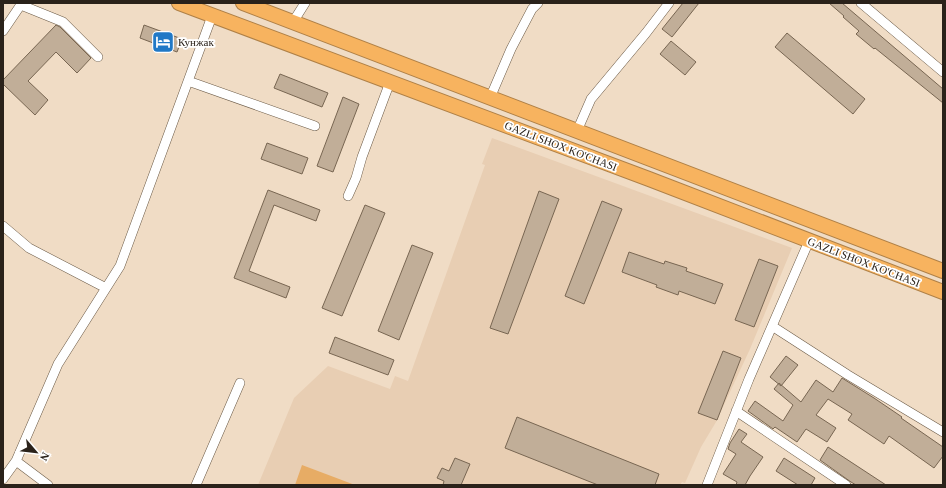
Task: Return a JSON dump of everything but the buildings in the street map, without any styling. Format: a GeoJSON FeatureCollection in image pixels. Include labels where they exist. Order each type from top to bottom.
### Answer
{"type":"FeatureCollection","features":[{"type":"Feature","properties":{"kind":"highway","name":"GAZLI SHOX KO'CHASI"},"geometry":{"type":"LineString","coordinates":[[179,3],[649,179],[943,292]]}},
{"type":"Feature","properties":{"kind":"highway","name":"GAZLI SHOX KO'CHASI"},"geometry":{"type":"LineString","coordinates":[[243,3],[577,131],[942,267]]}},
{"type":"Feature","properties":{"kind":"street"},"geometry":{"type":"LineString","coordinates":[[294,22],[305,3]]}},
{"type":"Feature","properties":{"kind":"street"},"geometry":{"type":"LineString","coordinates":[[490,98],[511,49],[532,9],[538,3]]}},
{"type":"Feature","properties":{"kind":"street"},"geometry":{"type":"LineString","coordinates":[[577,131],[591,100],[669,3]]}},
{"type":"Feature","properties":{"kind":"street"},"geometry":{"type":"LineString","coordinates":[[861,3],[943,72]]}},
{"type":"Feature","properties":{"kind":"street"},"geometry":{"type":"LineString","coordinates":[[3,31],[21,4],[63,22],[98,57]]}},
{"type":"Feature","properties":{"kind":"street"},"geometry":{"type":"LineString","coordinates":[[3,478],[16,461],[58,364],[120,266],[212,16]]}},
{"type":"Feature","properties":{"kind":"street"},"geometry":{"type":"LineString","coordinates":[[188,80],[315,126]]}},
{"type":"Feature","properties":{"kind":"street"},"geometry":{"type":"LineString","coordinates":[[348,196],[356,178],[362,157],[390,82]]}},
{"type":"Feature","properties":{"kind":"street"},"geometry":{"type":"LineString","coordinates":[[3,226],[29,248],[106,288]]}},
{"type":"Feature","properties":{"kind":"street"},"geometry":{"type":"LineString","coordinates":[[707,485],[736,411],[809,241]]}},
{"type":"Feature","properties":{"kind":"street"},"geometry":{"type":"LineString","coordinates":[[772,326],[848,375],[943,432]]}},
{"type":"Feature","properties":{"kind":"street"},"geometry":{"type":"LineString","coordinates":[[196,485],[240,383]]}},
{"type":"Feature","properties":{"kind":"street"},"geometry":{"type":"LineString","coordinates":[[736,411],[846,485]]}},
{"type":"Feature","properties":{"kind":"street"},"geometry":{"type":"LineString","coordinates":[[16,461],[48,485]]}},
{"type":"Feature","properties":{"kind":"shaded area"},"geometry":{"type":"Polygon","coordinates":[[[492,138],[792,248],[750,349],[716,422],[701,447],[685,483],[682,482],[680,485],[258,485],[294,398],[328,366],[390,389],[395,376],[408,381],[485,165],[482,164],[492,138]]]}},
{"type":"Feature","properties":{"kind":"shaded area"},"geometry":{"type":"Polygon","coordinates":[[[302,465],[355,485],[295,485],[302,465]]]}},
{"type":"Feature","properties":{"kind":"place","name":"Кунжак"},"geometry":{"type":"Point","coordinates":[163,42]}}]}
